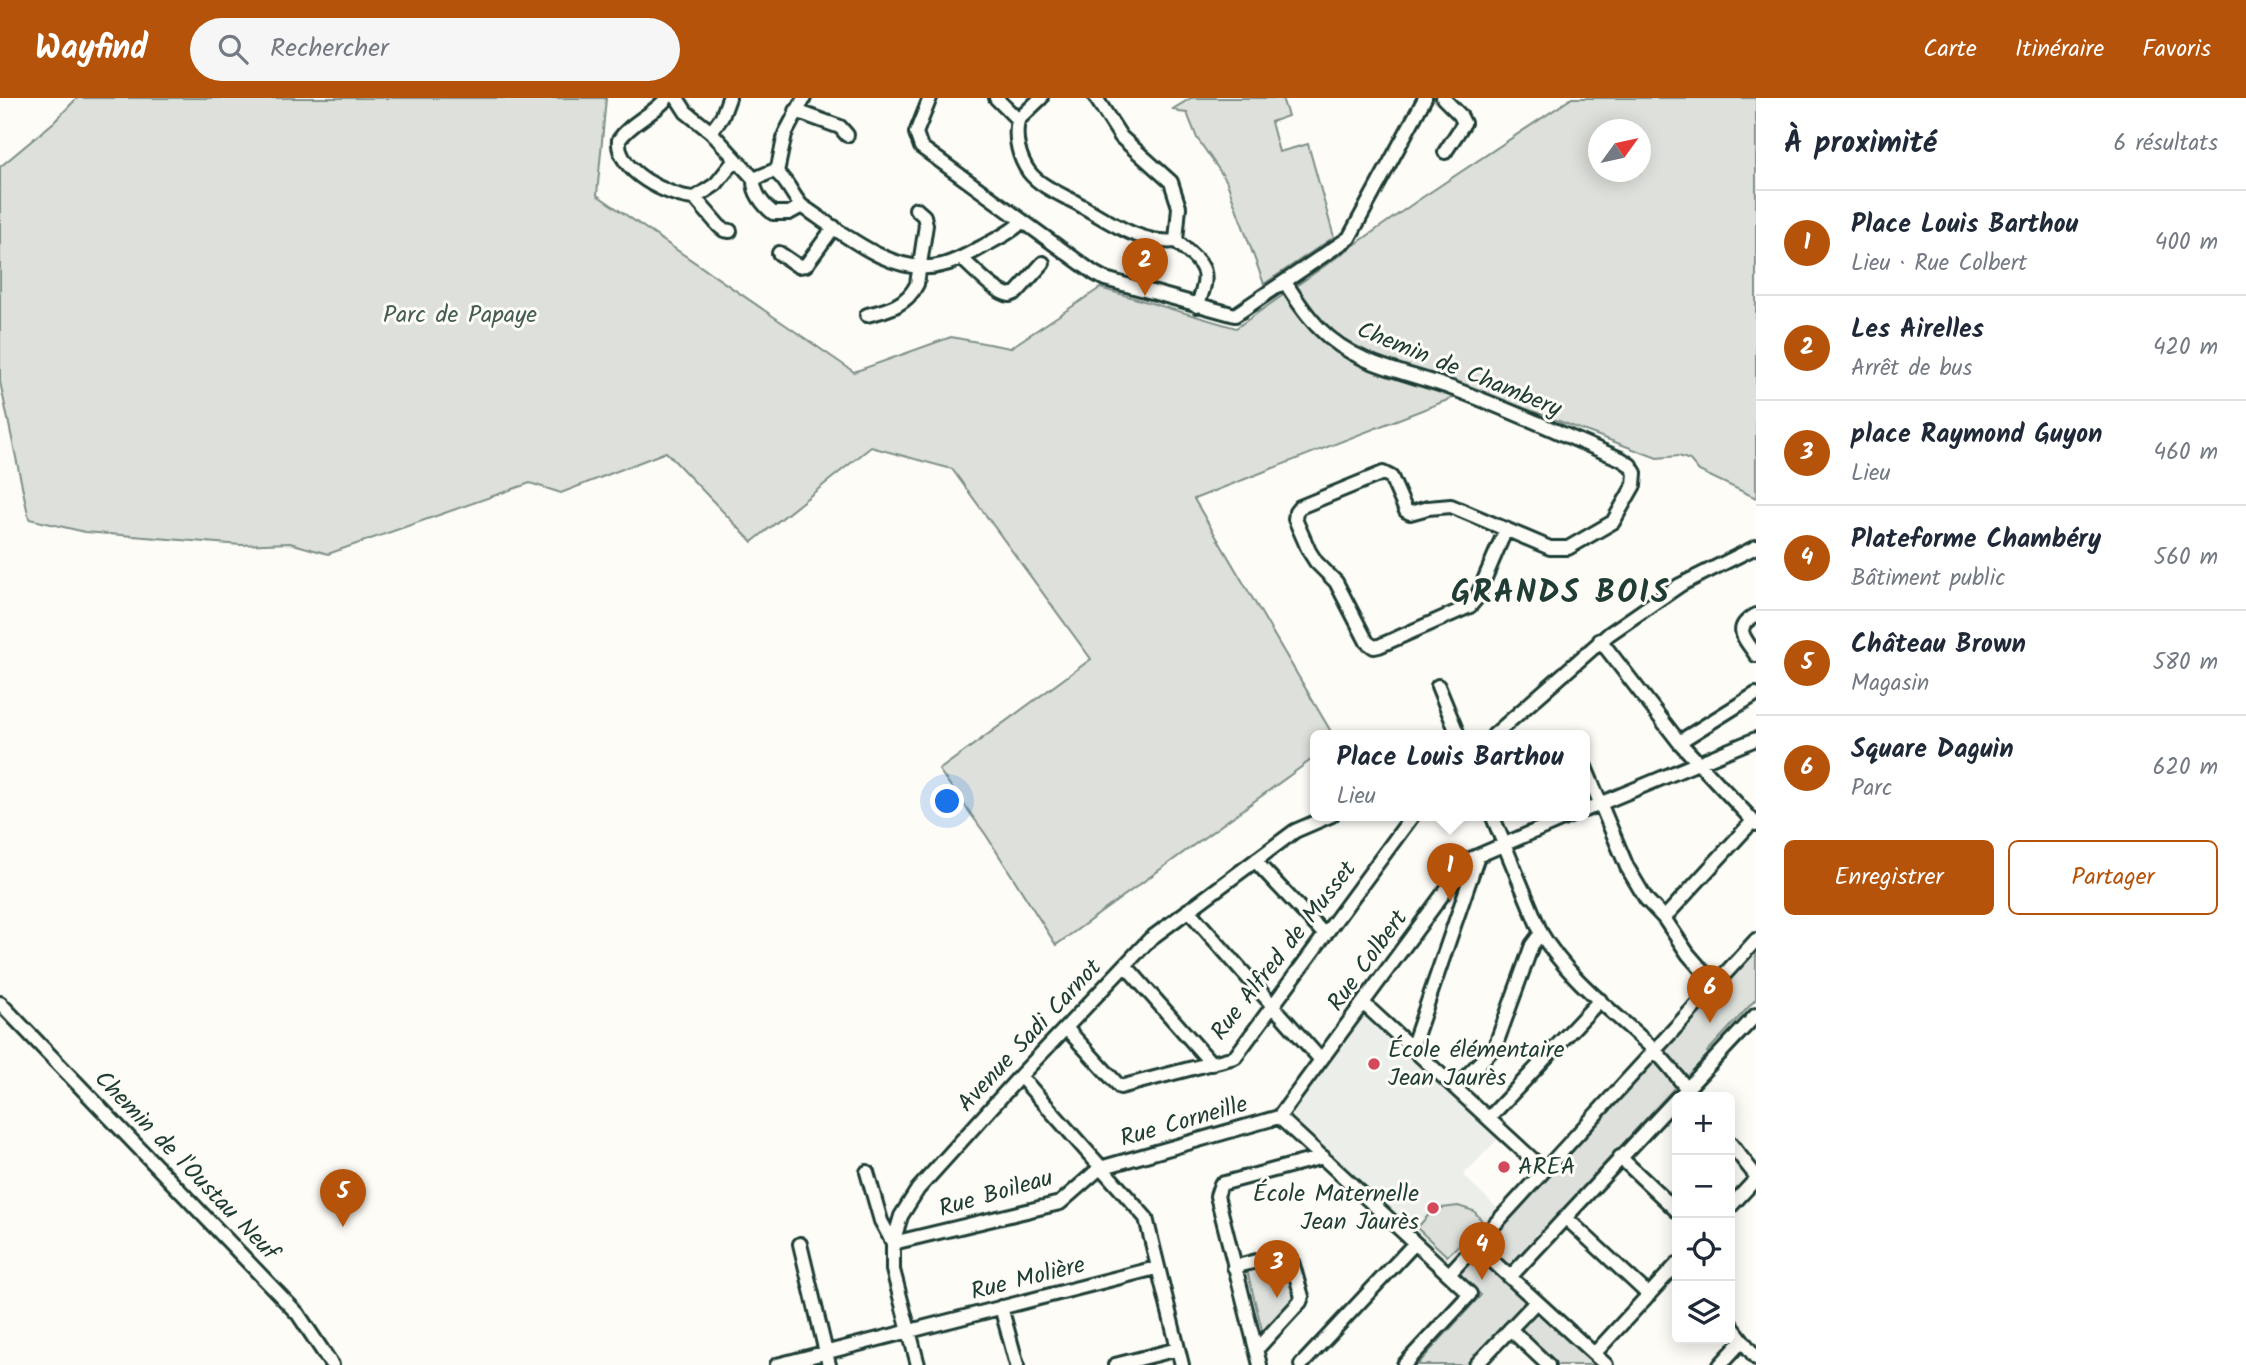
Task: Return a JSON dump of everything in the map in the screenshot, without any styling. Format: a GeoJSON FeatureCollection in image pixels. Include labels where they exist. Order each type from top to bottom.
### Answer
{"type":"FeatureCollection","features":[{"type":"Feature","properties":{"kind":"street"},"geometry":{"type":"LineString","coordinates":[[667,98],[648,117],[622,136],[620,154],[639,175],[662,189],[672,194],[695,198],[719,226],[730,231]]}},
{"type":"Feature","properties":{"kind":"street"},"geometry":{"type":"LineString","coordinates":[[677,98],[693,120],[711,132],[754,179],[754,187],[760,198],[773,213],[789,213],[802,206]]}},
{"type":"Feature","properties":{"kind":"street"},"geometry":{"type":"LineString","coordinates":[[711,132],[722,117],[729,98]]}},
{"type":"Feature","properties":{"kind":"street"},"geometry":{"type":"LineString","coordinates":[[804,98],[785,134],[778,172],[802,206],[899,265],[943,265],[998,238],[1022,220]]}},
{"type":"Feature","properties":{"kind":"street"},"geometry":{"type":"LineString","coordinates":[[930,98],[917,128],[917,143],[1094,273],[1105,279],[1235,316],[1349,238],[1425,98]]}},
{"type":"Feature","properties":{"kind":"street"},"geometry":{"type":"LineString","coordinates":[[996,98],[1018,120]]}},
{"type":"Feature","properties":{"kind":"street"},"geometry":{"type":"LineString","coordinates":[[1041,98],[1018,120],[1016,130],[1022,159],[1036,180],[1130,233],[1168,242],[1176,241],[1199,260],[1204,271],[1204,286],[1197,306]]}},
{"type":"Feature","properties":{"kind":"street"},"geometry":{"type":"LineString","coordinates":[[1096,98],[1121,136],[1171,182],[1179,207],[1176,241]]}},
{"type":"Feature","properties":{"kind":"street"},"geometry":{"type":"LineString","coordinates":[[1443,98],[1464,123],[1445,152]]}},
{"type":"Feature","properties":{"kind":"street"},"geometry":{"type":"LineString","coordinates":[[796,111],[839,127],[847,135]]}},
{"type":"Feature","properties":{"kind":"street"},"geometry":{"type":"LineString","coordinates":[[695,198],[716,184],[735,160]]}},
{"type":"Feature","properties":{"kind":"street"},"geometry":{"type":"LineString","coordinates":[[754,179],[773,171],[778,172]]}},
{"type":"Feature","properties":{"kind":"street"},"geometry":{"type":"LineString","coordinates":[[867,315],[895,308],[913,292],[926,225],[924,216],[916,209]]}},
{"type":"Feature","properties":{"kind":"street"},"geometry":{"type":"LineString","coordinates":[[779,253],[798,265],[806,265],[834,227]]}},
{"type":"Feature","properties":{"kind":"street"},"geometry":{"type":"LineString","coordinates":[[961,258],[985,277],[995,290],[1010,295],[1017,292],[1043,263]]}},
{"type":"Feature","properties":{"kind":"street","name":"Chemin de Chambery"},"geometry":{"type":"LineString","coordinates":[[1285,282],[1320,329],[1363,359],[1454,389],[1503,409],[1621,459],[1635,472],[1634,485],[1613,522],[1578,544],[1554,549],[1506,529]]}},
{"type":"Feature","properties":{"kind":"street"},"geometry":{"type":"LineString","coordinates":[[1383,473],[1391,477],[1406,511],[1410,513],[1451,506],[1506,529],[1476,599],[1470,606],[1374,647],[1363,638],[1336,582],[1312,556],[1295,516],[1300,507],[1383,473]]}},
{"type":"Feature","properties":{"kind":"street"},"geometry":{"type":"LineString","coordinates":[[1500,730],[1600,640],[1680,585],[1756,547]]}},
{"type":"Feature","properties":{"kind":"street"},"geometry":{"type":"LineString","coordinates":[[1756,615],[1742,625],[1742,631],[1756,655]]}},
{"type":"Feature","properties":{"kind":"street"},"geometry":{"type":"LineString","coordinates":[[1600,640],[1679,742],[1754,822],[1664,918]]}},
{"type":"Feature","properties":{"kind":"street"},"geometry":{"type":"LineString","coordinates":[[1438,686],[1456,730]]}},
{"type":"Feature","properties":{"kind":"street"},"geometry":{"type":"LineString","coordinates":[[1679,742],[1756,694]]}},
{"type":"Feature","properties":{"kind":"street"},"geometry":{"type":"LineString","coordinates":[[1590,808],[1756,739]]}},
{"type":"Feature","properties":{"kind":"street"},"geometry":{"type":"LineString","coordinates":[[1590,780],[1627,867],[1646,899],[1664,918],[1688,954],[1715,985]]}},
{"type":"Feature","properties":{"kind":"street","name":"Avenue Sadi Carnot"},"geometry":{"type":"LineString","coordinates":[[918,1365],[893,1270],[893,1243],[901,1216],[918,1189],[1150,939],[1295,831],[1318,821]]}},
{"type":"Feature","properties":{"kind":"street","name":"Rue Alfred de Musset"},"geometry":{"type":"LineString","coordinates":[[1066,1028],[1120,1087],[1235,1058],[1408,821]]}},
{"type":"Feature","properties":{"kind":"street"},"geometry":{"type":"LineString","coordinates":[[1494,821],[1541,933],[1551,950],[1655,1051],[1681,1092]]}},
{"type":"Feature","properties":{"kind":"street","name":"Rue Colbert"},"geometry":{"type":"LineString","coordinates":[[1279,1117],[1468,860],[1558,821]]}},
{"type":"Feature","properties":{"kind":"street"},"geometry":{"type":"LineString","coordinates":[[1412,1048],[1478,856]]}},
{"type":"Feature","properties":{"kind":"street"},"geometry":{"type":"LineString","coordinates":[[1256,859],[1325,935]]}},
{"type":"Feature","properties":{"kind":"street"},"geometry":{"type":"LineString","coordinates":[[1188,909],[1321,1060]]}},
{"type":"Feature","properties":{"kind":"street"},"geometry":{"type":"LineString","coordinates":[[1455,1088],[1495,1046],[1532,945],[1541,933]]}},
{"type":"Feature","properties":{"kind":"street"},"geometry":{"type":"LineString","coordinates":[[1450,1273],[1756,940]]}},
{"type":"Feature","properties":{"kind":"street"},"geometry":{"type":"LineString","coordinates":[[1125,965],[1212,1064]]}},
{"type":"Feature","properties":{"kind":"street"},"geometry":{"type":"LineString","coordinates":[[1489,1118],[1600,1000]]}},
{"type":"Feature","properties":{"kind":"street","name":"Chemin de l'Oustau Neuf"},"geometry":{"type":"LineString","coordinates":[[0,1003],[298,1314],[332,1365]]}},
{"type":"Feature","properties":{"kind":"street"},"geometry":{"type":"LineString","coordinates":[[1363,1003],[1544,1170]]}},
{"type":"Feature","properties":{"kind":"street"},"geometry":{"type":"LineString","coordinates":[[1688,1092],[1756,1014]]}},
{"type":"Feature","properties":{"kind":"street"},"geometry":{"type":"LineString","coordinates":[[1020,1076],[1146,1217],[1156,1268],[1182,1365]]}},
{"type":"Feature","properties":{"kind":"street"},"geometry":{"type":"LineString","coordinates":[[1510,1277],[1620,1157],[1672,1107]]}},
{"type":"Feature","properties":{"kind":"street"},"geometry":{"type":"LineString","coordinates":[[1279,1117],[1470,1294],[1404,1365]]}},
{"type":"Feature","properties":{"kind":"street","name":"Rue Corneille"},"geometry":{"type":"LineString","coordinates":[[1100,1168],[1279,1117]]}},
{"type":"Feature","properties":{"kind":"street"},"geometry":{"type":"LineString","coordinates":[[1735,1150],[1756,1178],[1735,1202]]}},
{"type":"Feature","properties":{"kind":"street"},"geometry":{"type":"LineString","coordinates":[[1260,1365],[1217,1196],[1221,1184],[1323,1157]]}},
{"type":"Feature","properties":{"kind":"street"},"geometry":{"type":"LineString","coordinates":[[1620,1157],[1672,1206]]}},
{"type":"Feature","properties":{"kind":"street","name":"Rue Boileau"},"geometry":{"type":"LineString","coordinates":[[893,1243],[1060,1203],[1100,1168]]}},
{"type":"Feature","properties":{"kind":"street"},"geometry":{"type":"LineString","coordinates":[[867,1171],[881,1221],[893,1243]]}},
{"type":"Feature","properties":{"kind":"street"},"geometry":{"type":"LineString","coordinates":[[1566,1218],[1649,1295]]}},
{"type":"Feature","properties":{"kind":"street"},"geometry":{"type":"LineString","coordinates":[[1301,1365],[1415,1242]]}},
{"type":"Feature","properties":{"kind":"street"},"geometry":{"type":"LineString","coordinates":[[800,1244],[828,1359]]}},
{"type":"Feature","properties":{"kind":"street"},"geometry":{"type":"LineString","coordinates":[[1475,1245],[1606,1365]]}},
{"type":"Feature","properties":{"kind":"street"},"geometry":{"type":"LineString","coordinates":[[1234,1267],[1287,1255],[1291,1258],[1302,1297],[1256,1350]]}},
{"type":"Feature","properties":{"kind":"street","name":"Rue Molière"},"geometry":{"type":"LineString","coordinates":[[777,1365],[828,1359],[909,1330],[1156,1268]]}},
{"type":"Feature","properties":{"kind":"street"},"geometry":{"type":"LineString","coordinates":[[1594,1354],[1672,1270]]}},
{"type":"Feature","properties":{"kind":"street"},"geometry":{"type":"LineString","coordinates":[[1476,1365],[1536,1302]]}},
{"type":"Feature","properties":{"kind":"street"},"geometry":{"type":"LineString","coordinates":[[1001,1307],[1017,1365]]}},
{"type":"Feature","properties":{"kind":"street"},"geometry":{"type":"LineString","coordinates":[[1510,1329],[1548,1365]]}},
{"type":"Feature","properties":{"kind":"street"},"geometry":{"type":"LineString","coordinates":[[1735,1331],[1756,1358]]}},
{"type":"Feature","properties":{"kind":"street"},"geometry":{"type":"LineString","coordinates":[[1720,1365],[1742,1341]]}},
{"type":"Feature","properties":{"kind":"street"},"geometry":{"type":"LineString","coordinates":[[1115,1365],[1178,1349]]}},
{"type":"Feature","properties":{"kind":"shaded area","name":"École élémentaire Jean Jaurès"},"geometry":{"type":"Polygon","coordinates":[[[1366,1011],[1500,1137],[1463,1175],[1498,1209],[1449,1264],[1285,1117],[1366,1011]]]}},
{"type":"Feature","properties":{"kind":"green space","name":"Parc de Papaye"},"geometry":{"type":"Polygon","coordinates":[[[77,98],[606,98],[597,195],[854,372],[951,337],[1010,348],[1100,288],[1236,328],[1417,201],[1572,98],[1756,98],[1756,498],[1699,471],[1690,460],[1679,456],[1657,458],[1463,385],[1463,394],[1194,499],[1330,730],[1310,730],[1310,761],[1056,945],[986,835],[939,770],[1091,659],[952,469],[871,447],[752,542],[666,452],[561,493],[530,483],[328,554],[290,543],[241,545],[85,532],[29,519],[0,382],[0,167],[54,122],[77,98]]]}},
{"type":"Feature","properties":{"kind":"green space"},"geometry":{"type":"Polygon","coordinates":[[[1191,98],[1282,98],[1288,116],[1271,122],[1279,152],[1308,144],[1334,237],[1264,284],[1226,180],[1197,138],[1187,113],[1173,109],[1191,98]]]}},
{"type":"Feature","properties":{"kind":"green space"},"geometry":{"type":"Polygon","coordinates":[[[1756,948],[1756,999],[1707,1052],[1711,1056],[1693,1076],[1685,1078],[1665,1053],[1665,1047],[1756,948]]]}},
{"type":"Feature","properties":{"kind":"green space"},"geometry":{"type":"Polygon","coordinates":[[[1653,1061],[1659,1061],[1677,1085],[1512,1264],[1504,1264],[1488,1249],[1486,1242],[1653,1061]]]}},
{"type":"Feature","properties":{"kind":"green space"},"geometry":{"type":"Polygon","coordinates":[[[1458,1206],[1474,1211],[1483,1222],[1447,1256],[1417,1228],[1434,1209],[1458,1206]]]}},
{"type":"Feature","properties":{"kind":"green space"},"geometry":{"type":"Polygon","coordinates":[[[1284,1256],[1300,1297],[1264,1338],[1246,1266],[1284,1256]]]}},
{"type":"Feature","properties":{"kind":"green space"},"geometry":{"type":"Polygon","coordinates":[[[1472,1257],[1478,1257],[1524,1299],[1524,1304],[1468,1365],[1417,1365],[1481,1295],[1459,1271],[1472,1257]]]}},
{"type":"Feature","properties":{"kind":"green space"},"geometry":{"type":"Polygon","coordinates":[[[1537,1312],[1544,1314],[1600,1365],[1554,1365],[1522,1333],[1522,1325],[1537,1312]]]}},
{"type":"Feature","properties":{"kind":"place","name":"Les Airelles"},"geometry":{"type":"Point","coordinates":[1145,296]}},
{"type":"Feature","properties":{"kind":"place","name":"Place Louis Barthou"},"geometry":{"type":"Point","coordinates":[1450,901]}},
{"type":"Feature","properties":{"kind":"place","name":"Square Daguin"},"geometry":{"type":"Point","coordinates":[1710,1023]}},
{"type":"Feature","properties":{"kind":"place","name":"École élémentaire Jean Jaurès"},"geometry":{"type":"Point","coordinates":[1374,1064]}},
{"type":"Feature","properties":{"kind":"place","name":"AREA"},"geometry":{"type":"Point","coordinates":[1504,1167]}},
{"type":"Feature","properties":{"kind":"place","name":"École Maternelle Jean Jaurès"},"geometry":{"type":"Point","coordinates":[1433,1208]}},
{"type":"Feature","properties":{"kind":"place","name":"Château Brown"},"geometry":{"type":"Point","coordinates":[343,1227]}},
{"type":"Feature","properties":{"kind":"place","name":"Plateforme Chambéry"},"geometry":{"type":"Point","coordinates":[1482,1280]}},
{"type":"Feature","properties":{"kind":"place","name":"place Raymond Guyon"},"geometry":{"type":"Point","coordinates":[1277,1298]}},
{"type":"Feature","properties":{"kind":"district","name":"GRANDS BOIS"},"geometry":{"type":"Point","coordinates":[1561,593]}}]}
